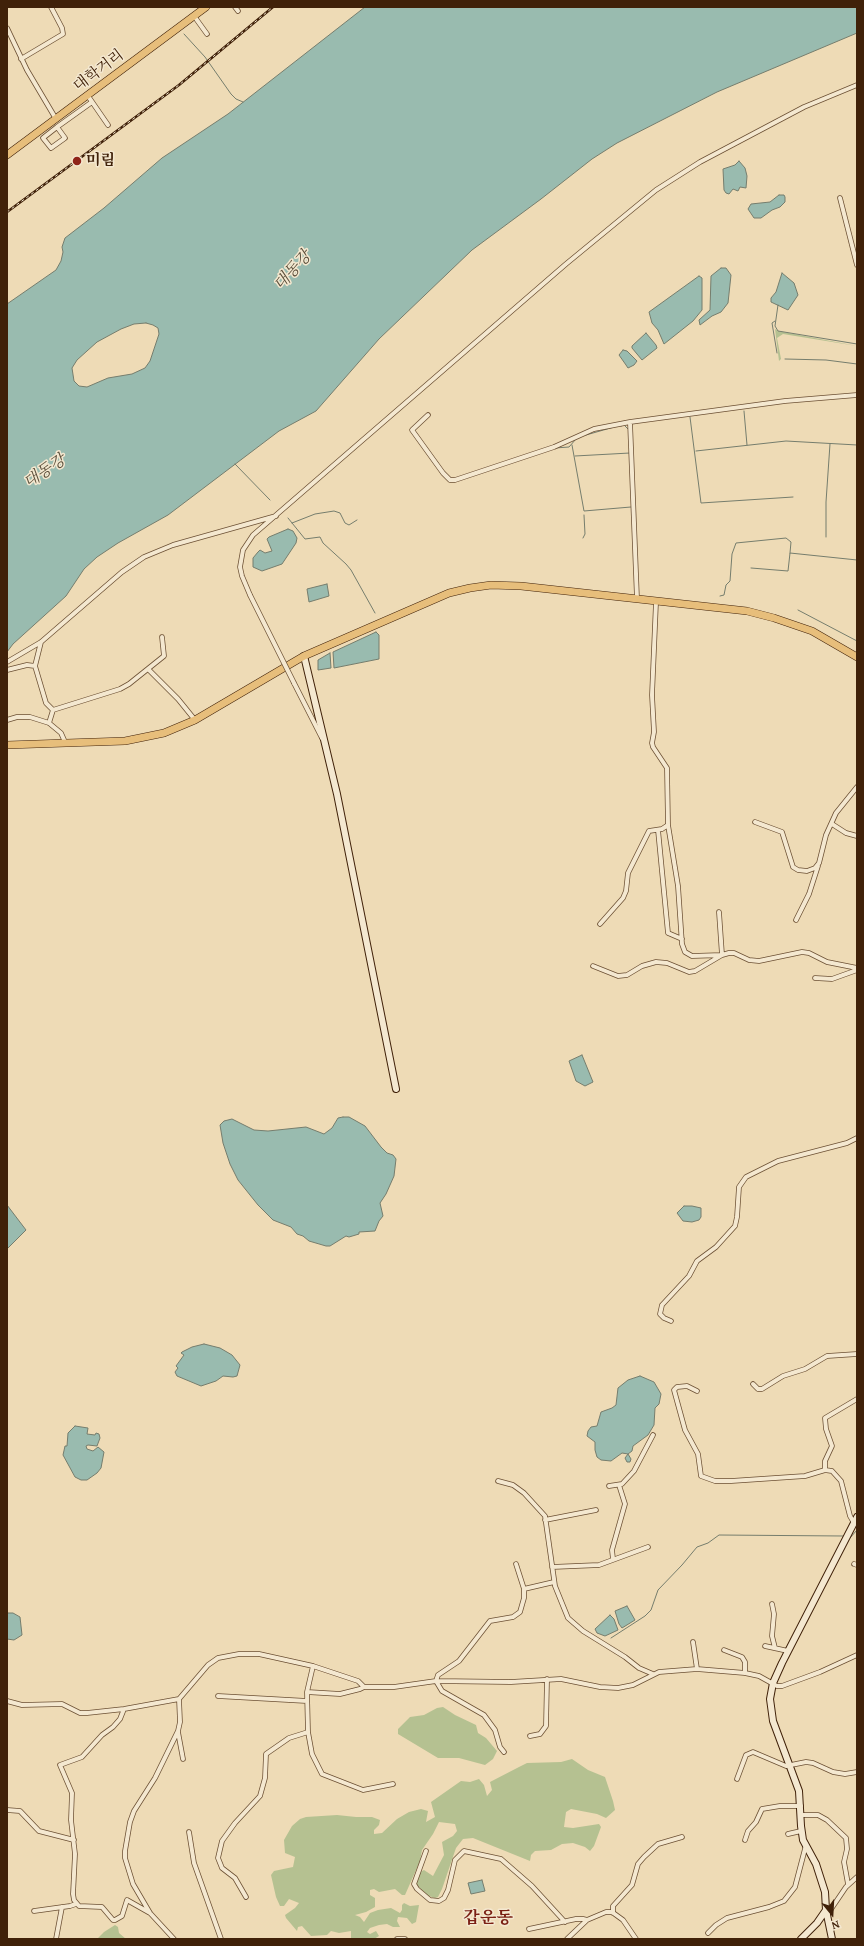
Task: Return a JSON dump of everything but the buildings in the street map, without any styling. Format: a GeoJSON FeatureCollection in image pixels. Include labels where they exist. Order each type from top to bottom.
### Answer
{"type":"FeatureCollection","features":[{"type":"Feature","properties":{"kind":"main road","name":"대학거리"},"geometry":{"type":"LineString","coordinates":[[7,155],[57,124],[206,7]]}},
{"type":"Feature","properties":{"kind":"main road"},"geometry":{"type":"LineString","coordinates":[[10,744],[125,741],[149,737],[180,728],[304,656],[427,602],[470,588],[491,585],[521,586],[747,611],[774,618],[812,631],[857,657]]}},
{"type":"Feature","properties":{"kind":"street"},"geometry":{"type":"LineString","coordinates":[[21,59],[63,34],[62,28],[51,7]]}},
{"type":"Feature","properties":{"kind":"street"},"geometry":{"type":"LineString","coordinates":[[194,16],[207,34]]}},
{"type":"Feature","properties":{"kind":"street"},"geometry":{"type":"LineString","coordinates":[[7,28],[21,59],[65,138],[51,148],[43,138],[57,124]]}},
{"type":"Feature","properties":{"kind":"street"},"geometry":{"type":"LineString","coordinates":[[325,744],[250,595],[242,576],[240,567],[243,550],[253,536],[554,274],[656,190],[700,162],[776,121],[804,107],[857,85]]}},
{"type":"Feature","properties":{"kind":"street"},"geometry":{"type":"LineString","coordinates":[[90,99],[108,125]]}},
{"type":"Feature","properties":{"kind":"street"},"geometry":{"type":"LineString","coordinates":[[840,198],[857,265]]}},
{"type":"Feature","properties":{"kind":"street"},"geometry":{"type":"LineString","coordinates":[[428,415],[412,430],[443,473],[450,480],[455,480],[554,447],[594,430],[630,422],[785,402],[857,395]]}},
{"type":"Feature","properties":{"kind":"street"},"geometry":{"type":"LineString","coordinates":[[630,422],[637,600]]}},
{"type":"Feature","properties":{"kind":"street"},"geometry":{"type":"LineString","coordinates":[[7,662],[41,642],[122,572],[144,558],[173,545],[276,516]]}},
{"type":"Feature","properties":{"kind":"street"},"geometry":{"type":"LineString","coordinates":[[656,602],[652,695],[654,732],[652,743],[653,747],[667,768],[668,825],[678,886],[683,950],[692,956],[734,953],[749,960],[759,961],[792,954],[809,953],[827,962],[857,969]]}},
{"type":"Feature","properties":{"kind":"street"},"geometry":{"type":"LineString","coordinates":[[53,710],[120,689],[164,656],[162,637]]}},
{"type":"Feature","properties":{"kind":"street"},"geometry":{"type":"LineString","coordinates":[[41,642],[35,666],[46,704],[53,710]]}},
{"type":"Feature","properties":{"kind":"street"},"geometry":{"type":"LineString","coordinates":[[304,656],[355,877],[396,1089]]}},
{"type":"Feature","properties":{"kind":"street"},"geometry":{"type":"LineString","coordinates":[[7,670],[27,665],[35,666]]}},
{"type":"Feature","properties":{"kind":"street"},"geometry":{"type":"LineString","coordinates":[[148,669],[178,699],[195,720]]}},
{"type":"Feature","properties":{"kind":"street"},"geometry":{"type":"LineString","coordinates":[[49,723],[53,710]]}},
{"type":"Feature","properties":{"kind":"street"},"geometry":{"type":"LineString","coordinates":[[7,720],[13,717],[24,717],[49,723],[61,733],[65,742]]}},
{"type":"Feature","properties":{"kind":"street"},"geometry":{"type":"LineString","coordinates":[[796,920],[809,894],[824,842],[832,824],[841,805],[857,786]]}},
{"type":"Feature","properties":{"kind":"street"},"geometry":{"type":"LineString","coordinates":[[755,822],[782,832],[793,867],[798,870],[807,871],[815,868],[819,863]]}},
{"type":"Feature","properties":{"kind":"street"},"geometry":{"type":"LineString","coordinates":[[832,824],[846,833],[857,836]]}},
{"type":"Feature","properties":{"kind":"street"},"geometry":{"type":"LineString","coordinates":[[600,924],[623,898],[626,890],[628,873],[649,831],[658,830],[668,825]]}},
{"type":"Feature","properties":{"kind":"street"},"geometry":{"type":"LineString","coordinates":[[658,830],[668,933],[682,939]]}},
{"type":"Feature","properties":{"kind":"street"},"geometry":{"type":"LineString","coordinates":[[719,912],[722,955]]}},
{"type":"Feature","properties":{"kind":"street"},"geometry":{"type":"LineString","coordinates":[[593,966],[618,976],[627,975],[642,966],[656,962],[667,963],[690,972],[703,967],[722,955]]}},
{"type":"Feature","properties":{"kind":"street"},"geometry":{"type":"LineString","coordinates":[[815,978],[832,979],[857,969]]}},
{"type":"Feature","properties":{"kind":"street"},"geometry":{"type":"LineString","coordinates":[[671,1321],[664,1318],[660,1314],[662,1305],[689,1276],[697,1261],[716,1248],[735,1226],[739,1187],[746,1177],[778,1161],[848,1143],[857,1138]]}},
{"type":"Feature","properties":{"kind":"street"},"geometry":{"type":"LineString","coordinates":[[752,1384],[758,1390],[762,1389],[783,1376],[804,1369],[826,1356],[857,1354]]}},
{"type":"Feature","properties":{"kind":"street"},"geometry":{"type":"LineString","coordinates":[[697,1391],[687,1386],[677,1387],[674,1390],[685,1430],[698,1454],[701,1476],[708,1479],[732,1481],[805,1476],[825,1470],[832,1471],[840,1478],[850,1516],[856,1520],[788,1651],[773,1683],[770,1699],[771,1712],[799,1791],[801,1806],[801,1831],[821,1877],[825,1892],[826,1913],[832,1939]]}},
{"type":"Feature","properties":{"kind":"street"},"geometry":{"type":"LineString","coordinates":[[825,1470],[826,1461],[832,1446],[825,1418],[857,1399]]}},
{"type":"Feature","properties":{"kind":"street"},"geometry":{"type":"LineString","coordinates":[[672,1406],[677,1405]]}},
{"type":"Feature","properties":{"kind":"street"},"geometry":{"type":"LineString","coordinates":[[609,1486],[619,1485],[634,1471],[654,1435]]}},
{"type":"Feature","properties":{"kind":"street"},"geometry":{"type":"LineString","coordinates":[[498,1481],[513,1485],[524,1493],[545,1516],[554,1582],[564,1610],[574,1626],[626,1657],[639,1668],[653,1674]]}},
{"type":"Feature","properties":{"kind":"street"},"geometry":{"type":"LineString","coordinates":[[613,1559],[612,1550],[625,1504],[619,1485]]}},
{"type":"Feature","properties":{"kind":"street"},"geometry":{"type":"LineString","coordinates":[[545,1520],[596,1510]]}},
{"type":"Feature","properties":{"kind":"street"},"geometry":{"type":"LineString","coordinates":[[552,1567],[592,1566],[628,1556],[648,1547]]}},
{"type":"Feature","properties":{"kind":"street"},"geometry":{"type":"LineString","coordinates":[[504,1752],[500,1747],[495,1730],[484,1715],[442,1691],[436,1681],[438,1675],[459,1661],[490,1621],[518,1616],[523,1607],[524,1588],[516,1564]]}},
{"type":"Feature","properties":{"kind":"street"},"geometry":{"type":"LineString","coordinates":[[524,1588],[554,1582]]}},
{"type":"Feature","properties":{"kind":"street"},"geometry":{"type":"LineString","coordinates":[[772,1604],[774,1614],[772,1636],[775,1648]]}},
{"type":"Feature","properties":{"kind":"street"},"geometry":{"type":"LineString","coordinates":[[693,1642],[697,1669]]}},
{"type":"Feature","properties":{"kind":"street"},"geometry":{"type":"LineString","coordinates":[[765,1646],[788,1651]]}},
{"type":"Feature","properties":{"kind":"street"},"geometry":{"type":"LineString","coordinates":[[724,1650],[742,1657],[745,1662],[745,1673]]}},
{"type":"Feature","properties":{"kind":"street"},"geometry":{"type":"LineString","coordinates":[[7,1701],[22,1705],[62,1704],[80,1713],[87,1713],[124,1710],[179,1699],[208,1666],[218,1658],[226,1655],[260,1654],[313,1666],[358,1681],[364,1687]]}},
{"type":"Feature","properties":{"kind":"street"},"geometry":{"type":"LineString","coordinates":[[307,1692],[340,1694],[360,1690],[364,1687],[394,1687],[436,1681],[511,1682],[546,1679],[560,1679],[600,1687],[618,1688],[633,1685],[659,1672],[697,1669],[745,1673],[759,1676],[782,1686],[820,1672],[857,1655]]}},
{"type":"Feature","properties":{"kind":"street"},"geometry":{"type":"LineString","coordinates":[[313,1666],[307,1692],[308,1732],[312,1754],[322,1774],[363,1790],[393,1784]]}},
{"type":"Feature","properties":{"kind":"street"},"geometry":{"type":"LineString","coordinates":[[530,1736],[540,1734],[546,1726],[546,1679]]}},
{"type":"Feature","properties":{"kind":"street"},"geometry":{"type":"LineString","coordinates":[[218,1696],[307,1701]]}},
{"type":"Feature","properties":{"kind":"street"},"geometry":{"type":"LineString","coordinates":[[174,1939],[150,1913],[133,1884],[125,1858],[125,1851],[130,1822],[134,1811],[155,1778],[178,1732],[180,1722],[179,1699]]}},
{"type":"Feature","properties":{"kind":"street"},"geometry":{"type":"LineString","coordinates":[[76,1904],[73,1894],[74,1840],[71,1820],[71,1789],[60,1765],[82,1757],[102,1735],[113,1727],[120,1719],[124,1710]]}},
{"type":"Feature","properties":{"kind":"street"},"geometry":{"type":"LineString","coordinates":[[178,1732],[183,1759]]}},
{"type":"Feature","properties":{"kind":"street"},"geometry":{"type":"LineString","coordinates":[[246,1897],[236,1878],[222,1868],[218,1858],[222,1841],[235,1823],[260,1796],[264,1778],[266,1754],[289,1738],[308,1732]]}},
{"type":"Feature","properties":{"kind":"street"},"geometry":{"type":"LineString","coordinates":[[737,1779],[746,1755],[753,1752],[786,1766],[806,1762],[813,1763],[833,1772],[845,1774],[857,1772]]}},
{"type":"Feature","properties":{"kind":"street"},"geometry":{"type":"LineString","coordinates":[[745,1840],[748,1831],[756,1822],[762,1809],[780,1806],[801,1806]]}},
{"type":"Feature","properties":{"kind":"street"},"geometry":{"type":"LineString","coordinates":[[7,1810],[20,1811],[39,1831],[74,1840]]}},
{"type":"Feature","properties":{"kind":"street"},"geometry":{"type":"LineString","coordinates":[[801,1815],[818,1815],[827,1820],[846,1838],[847,1849],[844,1862],[848,1884]]}},
{"type":"Feature","properties":{"kind":"street"},"geometry":{"type":"LineString","coordinates":[[788,1834],[801,1831]]}},
{"type":"Feature","properties":{"kind":"street"},"geometry":{"type":"LineString","coordinates":[[189,1832],[196,1870],[221,1939]]}},
{"type":"Feature","properties":{"kind":"street"},"geometry":{"type":"LineString","coordinates":[[613,1913],[613,1906],[632,1885],[636,1871],[644,1857],[658,1844],[682,1837]]}},
{"type":"Feature","properties":{"kind":"street"},"geometry":{"type":"LineString","coordinates":[[708,1933],[716,1925],[727,1918],[769,1907],[784,1900],[795,1887],[806,1845]]}},
{"type":"Feature","properties":{"kind":"street"},"geometry":{"type":"LineString","coordinates":[[426,1851],[414,1884],[417,1889],[430,1900],[439,1901],[444,1898],[448,1890],[455,1860],[464,1851],[501,1859],[532,1886],[565,1922]]}},
{"type":"Feature","properties":{"kind":"street"},"geometry":{"type":"LineString","coordinates":[[801,1939],[826,1913],[848,1884],[857,1877]]}},
{"type":"Feature","properties":{"kind":"street"},"geometry":{"type":"LineString","coordinates":[[34,1911],[76,1904],[80,1906],[102,1907],[113,1920],[116,1920],[122,1916],[127,1900],[150,1913]]}},
{"type":"Feature","properties":{"kind":"street"},"geometry":{"type":"LineString","coordinates":[[56,1939],[62,1907]]}},
{"type":"Feature","properties":{"kind":"street"},"geometry":{"type":"LineString","coordinates":[[567,1939],[587,1920],[606,1912],[613,1913],[623,1920],[636,1939]]}},
{"type":"Feature","properties":{"kind":"street"},"geometry":{"type":"LineString","coordinates":[[529,1929],[582,1918],[587,1920]]}},
{"type":"Feature","properties":{"kind":"street"},"geometry":{"type":"LineString","coordinates":[[397,1939],[405,1939]]}},
{"type":"Feature","properties":{"kind":"green space"},"geometry":{"type":"Polygon","coordinates":[[[775,329],[778,331],[857,346],[783,334],[777,338],[781,359],[779,361],[775,329]]]}},
{"type":"Feature","properties":{"kind":"green space"},"geometry":{"type":"Polygon","coordinates":[[[443,1707],[455,1715],[476,1725],[478,1733],[486,1738],[497,1751],[493,1759],[485,1765],[459,1758],[438,1758],[398,1734],[398,1729],[410,1717],[424,1715],[437,1708],[443,1707]]]}},
{"type":"Feature","properties":{"kind":"green space"},"geometry":{"type":"Polygon","coordinates":[[[572,1759],[588,1770],[605,1777],[615,1810],[606,1818],[597,1814],[571,1809],[566,1812],[564,1827],[573,1828],[599,1824],[601,1827],[594,1846],[590,1851],[585,1847],[573,1843],[562,1844],[551,1850],[535,1851],[531,1855],[530,1861],[473,1838],[463,1839],[456,1848],[442,1889],[438,1897],[435,1898],[426,1895],[417,1885],[417,1879],[420,1872],[424,1870],[433,1876],[444,1855],[442,1842],[453,1836],[457,1831],[455,1824],[439,1822],[422,1850],[420,1861],[405,1895],[402,1895],[395,1889],[379,1892],[374,1889],[370,1890],[370,1895],[375,1898],[375,1907],[366,1912],[355,1915],[360,1917],[364,1922],[370,1913],[378,1910],[391,1908],[400,1913],[404,1903],[410,1906],[419,1905],[416,1922],[412,1924],[407,1918],[398,1917],[397,1921],[400,1927],[393,1927],[387,1924],[379,1925],[370,1928],[367,1932],[370,1934],[376,1931],[379,1936],[374,1939],[353,1939],[351,1938],[351,1931],[339,1933],[331,1931],[327,1935],[311,1936],[302,1926],[298,1927],[297,1931],[286,1918],[285,1915],[299,1903],[289,1899],[284,1906],[280,1906],[276,1897],[271,1875],[274,1871],[293,1867],[295,1857],[285,1853],[284,1840],[292,1826],[300,1819],[306,1817],[337,1815],[372,1817],[380,1820],[379,1825],[374,1830],[374,1834],[382,1833],[397,1819],[409,1812],[421,1809],[428,1811],[426,1822],[435,1817],[431,1802],[461,1781],[470,1782],[479,1779],[484,1785],[487,1796],[492,1790],[490,1782],[527,1763],[561,1762],[572,1759]]]}},
{"type":"Feature","properties":{"kind":"green space"},"geometry":{"type":"Polygon","coordinates":[[[115,1925],[118,1927],[119,1933],[126,1939],[97,1939],[104,1932],[115,1925]]]}},
{"type":"Feature","properties":{"kind":"water","name":"대동강"},"geometry":{"type":"Polygon","coordinates":[[[365,7],[857,7],[857,33],[717,92],[617,143],[592,159],[472,250],[379,339],[316,411],[279,431],[168,515],[118,543],[97,557],[84,569],[66,596],[13,644],[7,652],[7,304],[56,270],[61,261],[63,252],[62,247],[65,238],[104,208],[162,158],[228,114],[365,7]],[[146,323],[134,324],[97,342],[77,360],[72,368],[74,381],[79,386],[87,387],[108,378],[132,374],[145,368],[150,361],[159,334],[158,328],[146,323]]]}},
{"type":"Feature","properties":{"kind":"water"},"geometry":{"type":"Polygon","coordinates":[[[739,161],[745,168],[747,176],[746,188],[740,187],[738,191],[733,189],[729,194],[726,193],[724,190],[723,169],[735,165],[739,161]]]}},
{"type":"Feature","properties":{"kind":"water"},"geometry":{"type":"Polygon","coordinates":[[[779,195],[784,195],[785,202],[780,207],[772,210],[761,218],[754,218],[748,209],[751,204],[770,202],[779,195]]]}},
{"type":"Feature","properties":{"kind":"water"},"geometry":{"type":"Polygon","coordinates":[[[721,268],[726,268],[731,275],[728,303],[721,312],[712,316],[700,325],[699,320],[710,310],[711,276],[721,268]]]}},
{"type":"Feature","properties":{"kind":"water"},"geometry":{"type":"Polygon","coordinates":[[[782,273],[794,283],[798,295],[788,310],[771,302],[771,298],[776,292],[782,273]]]}},
{"type":"Feature","properties":{"kind":"water"},"geometry":{"type":"Polygon","coordinates":[[[699,276],[702,278],[702,310],[693,321],[664,344],[658,330],[652,323],[649,312],[699,276]]]}},
{"type":"Feature","properties":{"kind":"water"},"geometry":{"type":"Polygon","coordinates":[[[646,333],[657,348],[642,360],[632,346],[646,333]]]}},
{"type":"Feature","properties":{"kind":"water"},"geometry":{"type":"Polygon","coordinates":[[[623,350],[627,351],[637,361],[634,365],[628,368],[619,355],[623,350]]]}},
{"type":"Feature","properties":{"kind":"water"},"geometry":{"type":"Polygon","coordinates":[[[288,529],[293,531],[297,538],[296,543],[282,564],[262,571],[253,567],[253,558],[260,550],[265,553],[272,551],[267,539],[288,529]]]}},
{"type":"Feature","properties":{"kind":"water"},"geometry":{"type":"Polygon","coordinates":[[[327,584],[329,596],[309,602],[307,589],[327,584]]]}},
{"type":"Feature","properties":{"kind":"water"},"geometry":{"type":"Polygon","coordinates":[[[376,632],[379,635],[379,659],[334,668],[333,652],[376,632]]]}},
{"type":"Feature","properties":{"kind":"water"},"geometry":{"type":"Polygon","coordinates":[[[330,653],[331,668],[318,670],[318,660],[330,653]]]}},
{"type":"Feature","properties":{"kind":"water"},"geometry":{"type":"Polygon","coordinates":[[[582,1055],[593,1082],[585,1086],[576,1081],[569,1061],[582,1055]]]}},
{"type":"Feature","properties":{"kind":"water"},"geometry":{"type":"Polygon","coordinates":[[[349,1117],[365,1126],[381,1147],[387,1153],[393,1155],[396,1159],[394,1176],[380,1203],[383,1216],[375,1231],[359,1232],[359,1234],[349,1237],[346,1236],[330,1246],[326,1246],[309,1241],[303,1236],[297,1234],[291,1227],[273,1220],[258,1205],[238,1180],[230,1164],[223,1143],[220,1125],[224,1121],[232,1119],[254,1130],[268,1131],[306,1127],[324,1134],[332,1128],[338,1118],[349,1117]]]}},
{"type":"Feature","properties":{"kind":"water"},"geometry":{"type":"Polygon","coordinates":[[[7,1205],[26,1230],[7,1249],[7,1205]]]}},
{"type":"Feature","properties":{"kind":"water"},"geometry":{"type":"Polygon","coordinates":[[[684,1206],[701,1208],[701,1217],[699,1220],[692,1222],[683,1221],[677,1213],[684,1206]]]}},
{"type":"Feature","properties":{"kind":"water"},"geometry":{"type":"Polygon","coordinates":[[[204,1344],[220,1348],[232,1355],[240,1365],[237,1376],[223,1376],[216,1381],[201,1386],[177,1376],[175,1372],[178,1368],[176,1366],[184,1355],[181,1353],[192,1347],[204,1344]]]}},
{"type":"Feature","properties":{"kind":"water"},"geometry":{"type":"Polygon","coordinates":[[[640,1376],[654,1382],[661,1394],[659,1404],[655,1408],[654,1425],[648,1435],[633,1446],[632,1451],[628,1454],[622,1453],[611,1461],[601,1460],[597,1457],[595,1442],[587,1436],[591,1427],[597,1426],[601,1412],[616,1405],[618,1388],[628,1380],[640,1376]]]}},
{"type":"Feature","properties":{"kind":"water"},"geometry":{"type":"Polygon","coordinates":[[[75,1426],[88,1428],[87,1434],[99,1434],[100,1438],[97,1446],[86,1446],[87,1449],[93,1451],[98,1447],[104,1452],[101,1468],[87,1480],[81,1480],[75,1477],[63,1455],[65,1446],[67,1446],[68,1433],[75,1426]]]}},
{"type":"Feature","properties":{"kind":"water"},"geometry":{"type":"Polygon","coordinates":[[[628,1454],[631,1459],[630,1462],[627,1462],[625,1458],[628,1454]]]}},
{"type":"Feature","properties":{"kind":"water"},"geometry":{"type":"Polygon","coordinates":[[[627,1606],[635,1620],[622,1628],[619,1624],[615,1611],[627,1606]]]}},
{"type":"Feature","properties":{"kind":"water"},"geometry":{"type":"Polygon","coordinates":[[[7,1613],[13,1613],[20,1617],[22,1635],[14,1640],[7,1639],[7,1613]]]}},
{"type":"Feature","properties":{"kind":"water"},"geometry":{"type":"Polygon","coordinates":[[[610,1615],[614,1619],[618,1630],[605,1636],[597,1633],[595,1629],[610,1615]]]}},
{"type":"Feature","properties":{"kind":"water"},"geometry":{"type":"Polygon","coordinates":[[[482,1880],[485,1891],[471,1894],[468,1883],[482,1880]]]}},
{"type":"Feature","properties":{"kind":"waterway"},"geometry":{"type":"LineString","coordinates":[[184,34],[205,57],[231,94],[236,99],[243,102]]}},
{"type":"Feature","properties":{"kind":"waterway"},"geometry":{"type":"LineString","coordinates":[[778,305],[775,326],[778,331],[857,344]]}},
{"type":"Feature","properties":{"kind":"waterway"},"geometry":{"type":"LineString","coordinates":[[775,321],[772,323],[777,353]]}},
{"type":"Feature","properties":{"kind":"waterway"},"geometry":{"type":"LineString","coordinates":[[785,359],[826,360],[857,364]]}},
{"type":"Feature","properties":{"kind":"waterway"},"geometry":{"type":"LineString","coordinates":[[744,411],[747,445]]}},
{"type":"Feature","properties":{"kind":"waterway"},"geometry":{"type":"LineString","coordinates":[[690,417],[701,503],[793,497]]}},
{"type":"Feature","properties":{"kind":"waterway"},"geometry":{"type":"LineString","coordinates":[[621,426],[624,425],[628,429]]}},
{"type":"Feature","properties":{"kind":"waterway"},"geometry":{"type":"LineString","coordinates":[[586,435],[614,427]]}},
{"type":"Feature","properties":{"kind":"waterway"},"geometry":{"type":"LineString","coordinates":[[555,448],[569,447],[576,439]]}},
{"type":"Feature","properties":{"kind":"waterway"},"geometry":{"type":"LineString","coordinates":[[696,451],[786,441],[857,445]]}},
{"type":"Feature","properties":{"kind":"waterway"},"geometry":{"type":"LineString","coordinates":[[826,537],[826,502],[830,444]]}},
{"type":"Feature","properties":{"kind":"waterway"},"geometry":{"type":"LineString","coordinates":[[572,445],[584,511],[631,507]]}},
{"type":"Feature","properties":{"kind":"waterway"},"geometry":{"type":"LineString","coordinates":[[575,456],[630,453]]}},
{"type":"Feature","properties":{"kind":"waterway"},"geometry":{"type":"LineString","coordinates":[[235,464],[270,500]]}},
{"type":"Feature","properties":{"kind":"waterway"},"geometry":{"type":"LineString","coordinates":[[292,523],[315,514],[334,511],[340,513],[345,523],[349,525],[357,520]]}},
{"type":"Feature","properties":{"kind":"waterway"},"geometry":{"type":"LineString","coordinates":[[583,538],[585,534],[584,515]]}},
{"type":"Feature","properties":{"kind":"waterway"},"geometry":{"type":"LineString","coordinates":[[288,518],[305,539],[320,537],[323,543],[346,564],[351,570],[375,613]]}},
{"type":"Feature","properties":{"kind":"waterway"},"geometry":{"type":"LineString","coordinates":[[720,596],[724,595],[726,585],[730,581],[732,554],[736,543],[786,538],[791,542],[790,553]]}},
{"type":"Feature","properties":{"kind":"waterway"},"geometry":{"type":"LineString","coordinates":[[751,568],[788,571],[790,553],[857,560]]}},
{"type":"Feature","properties":{"kind":"waterway"},"geometry":{"type":"LineString","coordinates":[[798,610],[857,641]]}},
{"type":"Feature","properties":{"kind":"waterway"},"geometry":{"type":"LineString","coordinates":[[850,1538],[857,1530]]}},
{"type":"Feature","properties":{"kind":"waterway"},"geometry":{"type":"LineString","coordinates":[[611,1638],[645,1616],[651,1610],[658,1590],[697,1547],[708,1543],[719,1535],[843,1536]]}},
{"type":"Feature","properties":{"kind":"railway"},"geometry":{"type":"LineString","coordinates":[[7,212],[179,85],[273,7]]}},
{"type":"Feature","properties":{"kind":"place","name":"미림"},"geometry":{"type":"Point","coordinates":[77,161]}},
{"type":"Feature","properties":{"kind":"district","name":"갑운동"},"geometry":{"type":"Point","coordinates":[488,1919]}}]}
